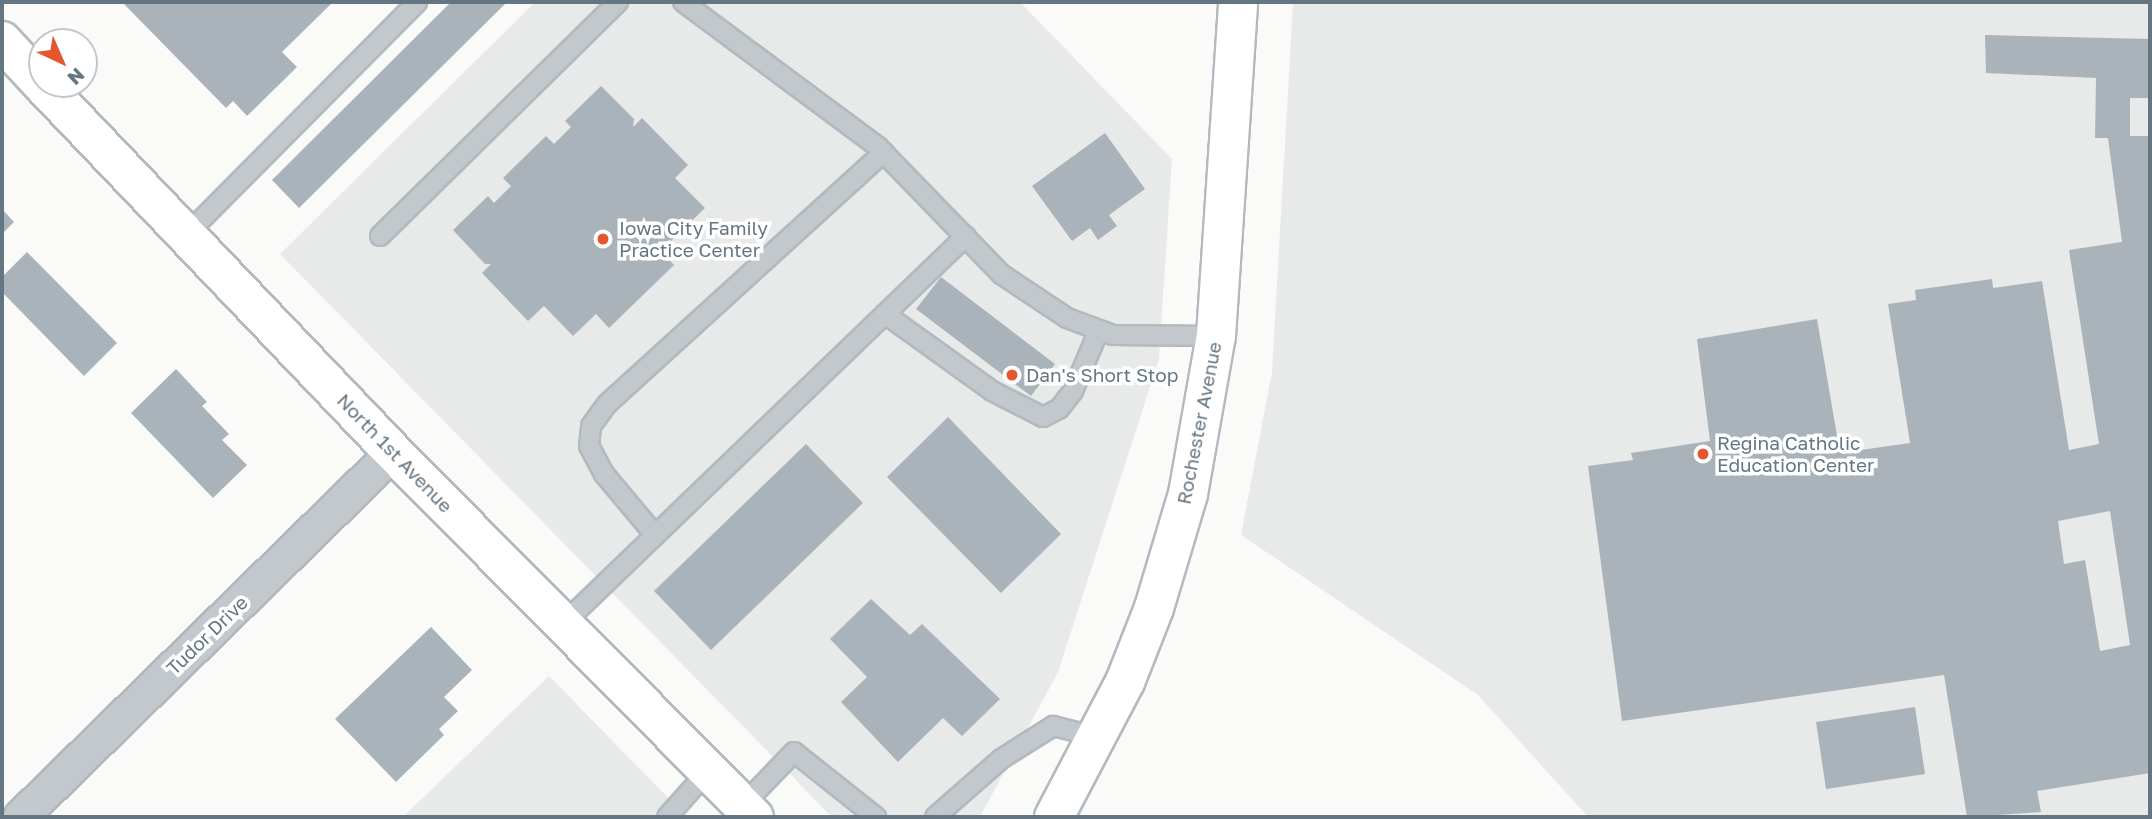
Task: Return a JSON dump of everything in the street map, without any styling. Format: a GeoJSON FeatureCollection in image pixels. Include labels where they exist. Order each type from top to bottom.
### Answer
{"type":"FeatureCollection","features":[{"type":"Feature","properties":{"kind":"main road","name":"Rochester Avenue"},"geometry":{"type":"LineString","coordinates":[[1054,817],[1097,737],[1154,608],[1188,494],[1216,336],[1238,2]]}},
{"type":"Feature","properties":{"kind":"main road","name":"North 1st Avenue"},"geometry":{"type":"LineString","coordinates":[[2,41],[28,69]]}},
{"type":"Feature","properties":{"kind":"main road","name":"North 1st Avenue"},"geometry":{"type":"LineString","coordinates":[[55,98],[393,452],[748,812]]}},
{"type":"Feature","properties":{"kind":"street","name":"Tudor Drive"},"geometry":{"type":"LineString","coordinates":[[20,817],[393,452]]}},
{"type":"Feature","properties":{"kind":"lane"},"geometry":{"type":"LineString","coordinates":[[186,235],[417,2]]}},
{"type":"Feature","properties":{"kind":"lane"},"geometry":{"type":"LineString","coordinates":[[380,236],[618,2]]}},
{"type":"Feature","properties":{"kind":"lane"},"geometry":{"type":"LineString","coordinates":[[683,2],[884,152],[1002,274],[1067,318],[1098,330],[1165,339],[1216,336]]}},
{"type":"Feature","properties":{"kind":"lane"},"geometry":{"type":"LineString","coordinates":[[655,534],[604,474],[589,446],[591,426],[607,404],[884,152]]}},
{"type":"Feature","properties":{"kind":"lane"},"geometry":{"type":"LineString","coordinates":[[563,624],[966,236]]}},
{"type":"Feature","properties":{"kind":"lane"},"geometry":{"type":"LineString","coordinates":[[885,314],[992,391],[1043,416],[1059,409],[1073,391],[1098,330]]}},
{"type":"Feature","properties":{"kind":"lane"},"geometry":{"type":"LineString","coordinates":[[935,817],[1001,758],[1053,726],[1097,737]]}},
{"type":"Feature","properties":{"kind":"lane"},"geometry":{"type":"LineString","coordinates":[[748,812],[794,752],[876,817]]}},
{"type":"Feature","properties":{"kind":"lane"},"geometry":{"type":"LineString","coordinates":[[667,817],[708,771]]}},
{"type":"Feature","properties":{"kind":"shaded area"},"geometry":{"type":"Polygon","coordinates":[[[535,2],[1020,2],[1172,159],[1159,359],[1058,672],[980,817],[832,817],[280,254],[535,2]]]}},
{"type":"Feature","properties":{"kind":"shaded area","name":"Regina Catholic Education Center"},"geometry":{"type":"Polygon","coordinates":[[[1293,2],[2150,2],[2150,817],[1588,817],[1478,695],[1241,535],[1272,372],[1293,2]]]}},
{"type":"Feature","properties":{"kind":"shaded area"},"geometry":{"type":"Polygon","coordinates":[[[549,676],[687,817],[403,817],[549,676]]]}},
{"type":"Feature","properties":{"kind":"building"},"geometry":{"type":"Polygon","coordinates":[[[122,2],[333,2],[282,52],[297,67],[247,116],[233,101],[226,108],[122,2]]]}},
{"type":"Feature","properties":{"kind":"building"},"geometry":{"type":"Polygon","coordinates":[[[451,2],[507,2],[299,208],[272,180],[451,2]]]}},
{"type":"Feature","properties":{"kind":"building"},"geometry":{"type":"Polygon","coordinates":[[[1985,35],[2150,39],[2150,98],[2130,98],[2130,136],[2150,136],[2150,773],[2037,791],[2041,812],[1967,817],[1944,675],[1622,721],[1588,466],[1633,460],[1631,453],[1710,441],[1697,339],[1817,319],[1840,453],[1910,443],[1888,304],[1916,300],[1915,290],[1992,279],[1993,288],[2042,281],[2069,450],[2099,444],[2069,250],[2122,242],[2108,138],[2095,138],[2096,78],[1986,73],[1985,35]],[[2110,511],[2058,521],[2064,564],[2085,560],[2100,651],[2130,645],[2110,511]]]}},
{"type":"Feature","properties":{"kind":"building"},"geometry":{"type":"Polygon","coordinates":[[[601,86],[634,119],[633,127],[642,118],[688,165],[675,178],[705,208],[661,251],[674,265],[609,328],[596,314],[573,336],[544,306],[528,321],[482,273],[491,264],[485,264],[453,230],[488,196],[494,203],[511,186],[503,178],[546,136],[554,144],[571,127],[565,121],[601,86]]]}},
{"type":"Feature","properties":{"kind":"building"},"geometry":{"type":"Polygon","coordinates":[[[1105,133],[1145,189],[1109,215],[1117,226],[1098,240],[1090,228],[1072,241],[1032,186],[1105,133]]]}},
{"type":"Feature","properties":{"kind":"building"},"geometry":{"type":"Polygon","coordinates":[[[2,209],[14,222],[2,234],[2,209]]]}},
{"type":"Feature","properties":{"kind":"building"},"geometry":{"type":"Polygon","coordinates":[[[27,252],[117,343],[84,376],[2,292],[2,277],[27,252]]]}},
{"type":"Feature","properties":{"kind":"building"},"geometry":{"type":"Polygon","coordinates":[[[941,277],[1055,364],[1031,396],[916,309],[941,277]]]}},
{"type":"Feature","properties":{"kind":"building"},"geometry":{"type":"Polygon","coordinates":[[[176,369],[207,402],[202,406],[229,434],[222,440],[247,465],[213,498],[131,413],[176,369]]]}},
{"type":"Feature","properties":{"kind":"building"},"geometry":{"type":"Polygon","coordinates":[[[948,417],[1061,534],[1001,593],[887,477],[948,417]]]}},
{"type":"Feature","properties":{"kind":"building"},"geometry":{"type":"Polygon","coordinates":[[[806,444],[863,503],[711,650],[654,591],[806,444]]]}},
{"type":"Feature","properties":{"kind":"building"},"geometry":{"type":"Polygon","coordinates":[[[871,599],[910,635],[922,624],[1000,699],[962,736],[943,718],[898,762],[841,702],[867,677],[830,639],[871,599]]]}},
{"type":"Feature","properties":{"kind":"building"},"geometry":{"type":"Polygon","coordinates":[[[431,627],[472,670],[444,697],[458,711],[439,729],[444,735],[396,782],[335,719],[431,627]]]}},
{"type":"Feature","properties":{"kind":"building"},"geometry":{"type":"Polygon","coordinates":[[[1915,707],[1925,774],[1826,789],[1816,722],[1915,707]]]}},
{"type":"Feature","properties":{"kind":"place","name":"Iowa City Family Practice Center"},"geometry":{"type":"Point","coordinates":[603,239]}},
{"type":"Feature","properties":{"kind":"place","name":"Dan's Short Stop"},"geometry":{"type":"Point","coordinates":[1012,375]}},
{"type":"Feature","properties":{"kind":"place","name":"Regina Catholic Education Center"},"geometry":{"type":"Point","coordinates":[1703,454]}}]}
